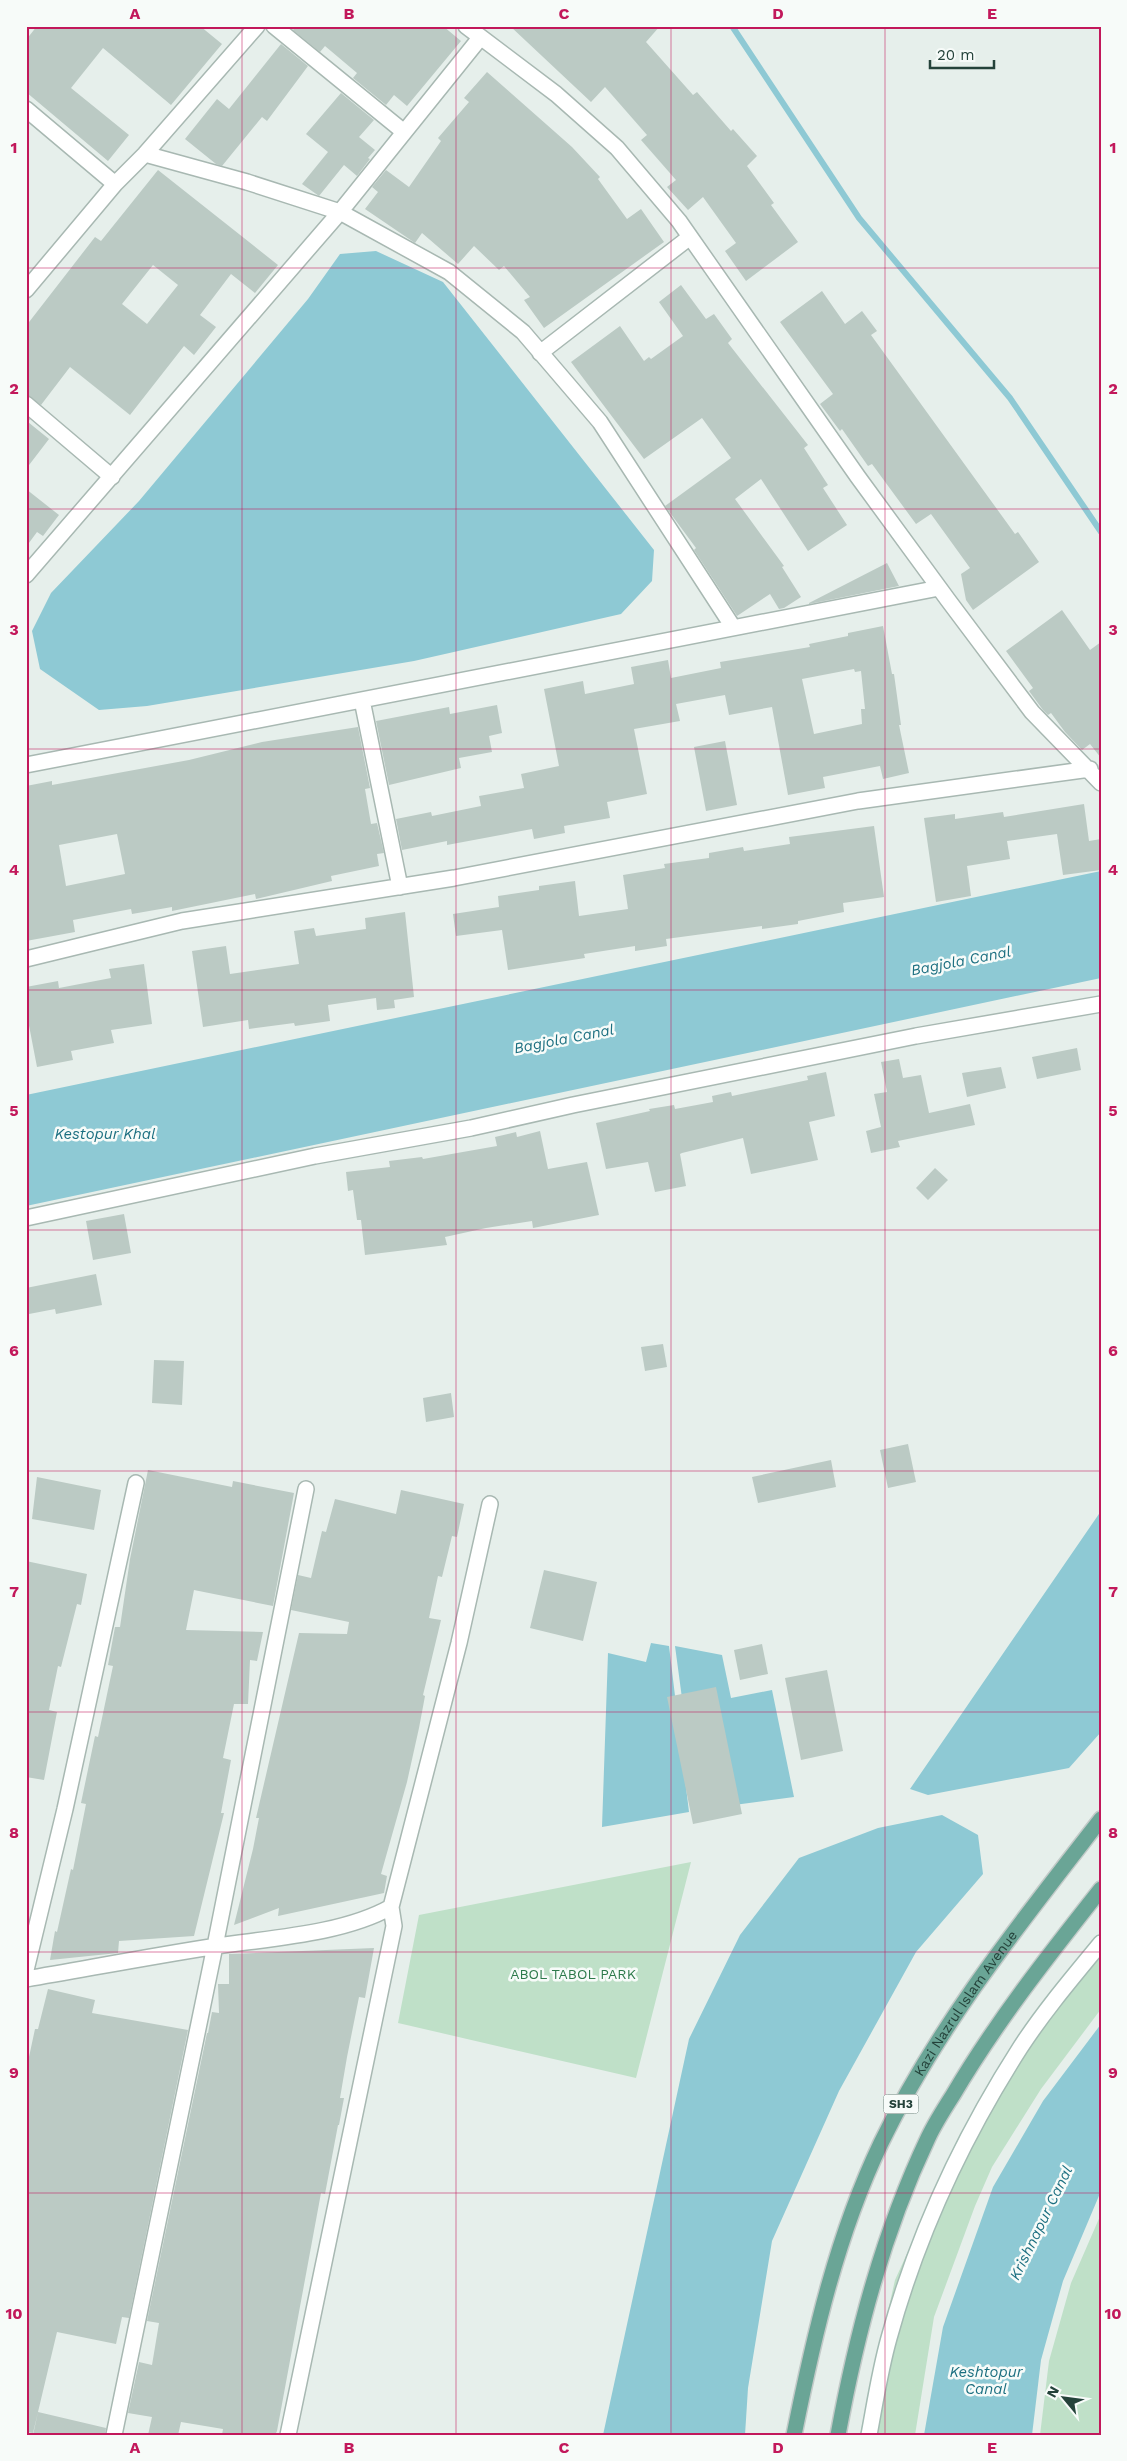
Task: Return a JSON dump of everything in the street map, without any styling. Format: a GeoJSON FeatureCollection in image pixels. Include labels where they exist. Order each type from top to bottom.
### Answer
{"type":"FeatureCollection","features":[{"type":"Feature","properties":{"kind":"main road","name":"Kazi Nazrul Islam Avenue"},"geometry":{"type":"LineString","coordinates":[[794,2435],[810,2352],[834,2264],[881,2144],[947,2028],[1002,1947],[1101,1819]]}},
{"type":"Feature","properties":{"kind":"main road","name":"SH3"},"geometry":{"type":"LineString","coordinates":[[838,2435],[852,2363],[872,2281],[896,2211],[929,2136],[969,2067],[1022,1988],[1101,1889]]}},
{"type":"Feature","properties":{"kind":"street"},"geometry":{"type":"LineString","coordinates":[[26,290],[115,184],[145,154],[257,26]]}},
{"type":"Feature","properties":{"kind":"street"},"geometry":{"type":"LineString","coordinates":[[274,26],[404,132]]}},
{"type":"Feature","properties":{"kind":"street"},"geometry":{"type":"LineString","coordinates":[[466,26],[556,94],[617,148],[690,237],[858,477],[1032,712],[1101,783]]}},
{"type":"Feature","properties":{"kind":"street"},"geometry":{"type":"LineString","coordinates":[[26,575],[340,212],[480,38]]}},
{"type":"Feature","properties":{"kind":"street"},"geometry":{"type":"LineString","coordinates":[[26,109],[115,184]]}},
{"type":"Feature","properties":{"kind":"street"},"geometry":{"type":"LineString","coordinates":[[145,154],[247,182],[340,212],[449,272],[523,332],[600,422],[733,627]]}},
{"type":"Feature","properties":{"kind":"street"},"geometry":{"type":"LineString","coordinates":[[540,352],[690,237]]}},
{"type":"Feature","properties":{"kind":"street"},"geometry":{"type":"LineString","coordinates":[[26,404],[112,477]]}},
{"type":"Feature","properties":{"kind":"street"},"geometry":{"type":"LineString","coordinates":[[26,765],[939,588]]}},
{"type":"Feature","properties":{"kind":"street"},"geometry":{"type":"LineString","coordinates":[[362,700],[400,886]]}},
{"type":"Feature","properties":{"kind":"street"},"geometry":{"type":"LineString","coordinates":[[26,959],[182,921],[400,886],[858,802],[1090,770]]}},
{"type":"Feature","properties":{"kind":"street"},"geometry":{"type":"LineString","coordinates":[[26,1218],[314,1156],[471,1128],[574,1105],[906,1038],[1101,1004]]}},
{"type":"Feature","properties":{"kind":"street"},"geometry":{"type":"LineString","coordinates":[[26,1970],[65,1809],[136,1483]]}},
{"type":"Feature","properties":{"kind":"street"},"geometry":{"type":"LineString","coordinates":[[114,2435],[216,1946],[306,1489]]}},
{"type":"Feature","properties":{"kind":"street"},"geometry":{"type":"LineString","coordinates":[[288,2435],[394,1926],[391,1907],[459,1643],[490,1504]]}},
{"type":"Feature","properties":{"kind":"street"},"geometry":{"type":"LineString","coordinates":[[26,1979],[216,1946],[310,1932],[376,1915],[391,1907]]}},
{"type":"Feature","properties":{"kind":"street"},"geometry":{"type":"LineString","coordinates":[[868,2435],[888,2339],[910,2269],[952,2170],[1020,2048],[1043,2015],[1101,1943]]}},
{"type":"Feature","properties":{"kind":"green space","name":"ABOL TABOL PARK"},"geometry":{"type":"Polygon","coordinates":[[[691,1862],[636,2078],[398,2023],[419,1915],[691,1862]]]}},
{"type":"Feature","properties":{"kind":"green space"},"geometry":{"type":"Polygon","coordinates":[[[1101,1934],[1101,2009],[1041,2089],[992,2167],[975,2206],[934,2317],[915,2435],[860,2435],[895,2280],[940,2181],[1050,2000],[1101,1934]]]}},
{"type":"Feature","properties":{"kind":"green space"},"geometry":{"type":"Polygon","coordinates":[[[1101,2214],[1101,2435],[1040,2435],[1049,2361],[1071,2283],[1101,2214]]]}},
{"type":"Feature","properties":{"kind":"water"},"geometry":{"type":"Polygon","coordinates":[[[376,251],[443,282],[654,550],[652,581],[621,614],[414,661],[147,706],[99,710],[40,669],[32,631],[51,593],[139,501],[308,299],[340,254],[376,251]]]}},
{"type":"Feature","properties":{"kind":"water","name":"Kestopur Khal"},"geometry":{"type":"Polygon","coordinates":[[[1101,871],[1101,978],[26,1206],[26,1095],[1101,871]]]}},
{"type":"Feature","properties":{"kind":"water"},"geometry":{"type":"Polygon","coordinates":[[[1101,1511],[1101,1732],[1069,1768],[928,1795],[910,1789],[1101,1511]]]}},
{"type":"Feature","properties":{"kind":"water"},"geometry":{"type":"Polygon","coordinates":[[[651,1643],[669,1646],[689,1812],[602,1827],[608,1653],[646,1662],[651,1643]]]}},
{"type":"Feature","properties":{"kind":"water"},"geometry":{"type":"Polygon","coordinates":[[[675,1646],[722,1655],[731,1698],[772,1690],[794,1797],[697,1810],[675,1646]]]}},
{"type":"Feature","properties":{"kind":"water"},"geometry":{"type":"Polygon","coordinates":[[[942,1815],[978,1835],[983,1874],[916,1952],[839,2091],[772,2241],[748,2388],[745,2435],[603,2435],[689,2039],[740,1935],[799,1858],[878,1828],[942,1815]]]}},
{"type":"Feature","properties":{"kind":"water","name":"Keshtopur Canal"},"geometry":{"type":"Polygon","coordinates":[[[1101,2024],[1101,2191],[1063,2281],[1041,2360],[1032,2435],[924,2435],[943,2327],[993,2187],[1043,2101],[1101,2024]]]}},
{"type":"Feature","properties":{"kind":"building"},"geometry":{"type":"Polygon","coordinates":[[[37,26],[200,26],[222,44],[171,105],[103,48],[71,88],[129,135],[108,161],[26,92],[26,40],[37,26]]]}},
{"type":"Feature","properties":{"kind":"building"},"geometry":{"type":"Polygon","coordinates":[[[296,26],[443,26],[461,41],[407,106],[394,95],[386,105],[353,78],[357,73],[325,46],[320,52],[293,30],[296,26]]]}},
{"type":"Feature","properties":{"kind":"building"},"geometry":{"type":"Polygon","coordinates":[[[510,26],[660,26],[646,42],[693,95],[697,92],[731,131],[733,129],[757,156],[747,166],[774,203],[771,205],[798,242],[746,281],[725,251],[736,243],[703,197],[688,210],[667,187],[676,180],[641,140],[647,135],[605,87],[591,102],[510,26]]]}},
{"type":"Feature","properties":{"kind":"building"},"geometry":{"type":"Polygon","coordinates":[[[281,44],[308,66],[267,121],[262,117],[222,166],[216,164],[185,139],[217,99],[229,109],[281,44]]]}},
{"type":"Feature","properties":{"kind":"building"},"geometry":{"type":"Polygon","coordinates":[[[487,72],[572,147],[600,177],[598,179],[627,219],[641,209],[664,242],[544,328],[524,300],[530,297],[504,266],[499,270],[474,246],[458,264],[422,233],[415,243],[365,209],[378,192],[372,187],[386,170],[409,187],[441,141],[438,138],[469,102],[464,98],[487,72]]]}},
{"type":"Feature","properties":{"kind":"building"},"geometry":{"type":"Polygon","coordinates":[[[341,93],[374,120],[359,137],[375,150],[357,176],[344,165],[319,196],[302,184],[328,152],[306,134],[341,93]]]}},
{"type":"Feature","properties":{"kind":"building"},"geometry":{"type":"Polygon","coordinates":[[[158,170],[278,265],[255,293],[231,274],[200,315],[216,327],[194,355],[184,346],[130,415],[70,367],[41,405],[26,395],[26,326],[95,237],[101,241],[158,170]],[[153,265],[122,304],[147,324],[178,285],[153,265]]]}},
{"type":"Feature","properties":{"kind":"building"},"geometry":{"type":"Polygon","coordinates":[[[681,285],[706,319],[714,314],[732,339],[728,343],[808,445],[804,448],[828,485],[823,488],[847,525],[808,551],[761,479],[735,499],[784,566],[782,567],[801,597],[784,608],[779,609],[770,594],[737,616],[694,550],[696,548],[665,506],[731,458],[702,418],[644,459],[571,362],[620,326],[644,361],[649,357],[651,359],[683,336],[659,302],[681,285]]]}},
{"type":"Feature","properties":{"kind":"building"},"geometry":{"type":"Polygon","coordinates":[[[822,291],[845,324],[862,311],[877,331],[871,335],[1015,534],[1018,532],[1039,562],[973,610],[966,600],[961,574],[970,568],[931,514],[916,524],[872,464],[868,466],[842,429],[840,431],[820,404],[833,394],[780,322],[822,291]]]}},
{"type":"Feature","properties":{"kind":"building"},"geometry":{"type":"Polygon","coordinates":[[[26,417],[30,419],[28,422],[49,439],[26,469],[26,417]]]}},
{"type":"Feature","properties":{"kind":"building"},"geometry":{"type":"Polygon","coordinates":[[[26,489],[59,515],[43,536],[37,532],[26,547],[26,489]]]}},
{"type":"Feature","properties":{"kind":"building"},"geometry":{"type":"Polygon","coordinates":[[[887,563],[899,586],[809,604],[809,603],[887,563]]]}},
{"type":"Feature","properties":{"kind":"building"},"geometry":{"type":"Polygon","coordinates":[[[1062,610],[1090,650],[1101,642],[1101,758],[1090,744],[1082,750],[1051,713],[1048,715],[1043,710],[1029,691],[1033,688],[1006,651],[1062,610]]]}},
{"type":"Feature","properties":{"kind":"building"},"geometry":{"type":"Polygon","coordinates":[[[883,626],[892,674],[894,674],[901,725],[899,725],[909,773],[883,779],[880,766],[823,777],[825,788],[788,795],[772,707],[729,715],[725,695],[676,704],[680,721],[634,729],[647,794],[607,802],[610,818],[564,826],[565,833],[534,839],[532,829],[447,845],[447,841],[402,850],[396,819],[431,812],[432,816],[481,806],[479,796],[524,788],[521,774],[559,766],[544,689],[583,681],[585,694],[634,684],[631,667],[668,660],[671,678],[721,668],[720,662],[810,647],[809,644],[848,636],[848,633],[883,626]],[[854,669],[802,679],[814,734],[862,724],[861,709],[865,709],[861,671],[855,672],[854,669]]]}},
{"type":"Feature","properties":{"kind":"building"},"geometry":{"type":"Polygon","coordinates":[[[497,705],[502,733],[489,736],[492,752],[459,758],[461,768],[389,785],[376,721],[449,707],[450,714],[497,705]]]}},
{"type":"Feature","properties":{"kind":"building"},"geometry":{"type":"Polygon","coordinates":[[[358,727],[370,788],[365,789],[371,824],[377,823],[384,853],[377,854],[379,866],[331,876],[332,881],[256,899],[255,894],[172,911],[172,907],[132,914],[131,909],[73,920],[75,932],[26,941],[26,786],[52,781],[52,785],[189,760],[262,742],[358,727]],[[117,834],[59,845],[66,886],[125,874],[117,834]]]}},
{"type":"Feature","properties":{"kind":"building"},"geometry":{"type":"Polygon","coordinates":[[[725,741],[737,805],[706,811],[694,747],[725,741]]]}},
{"type":"Feature","properties":{"kind":"building"},"geometry":{"type":"Polygon","coordinates":[[[1084,804],[1089,841],[1101,839],[1101,870],[1063,875],[1057,834],[1007,841],[1010,859],[967,866],[971,896],[936,902],[924,818],[955,814],[955,819],[1003,812],[1004,817],[1084,804]]]}},
{"type":"Feature","properties":{"kind":"building"},"geometry":{"type":"Polygon","coordinates":[[[874,826],[884,897],[843,903],[844,912],[798,921],[798,924],[762,929],[762,926],[666,939],[667,946],[635,951],[635,946],[584,954],[585,958],[508,970],[502,930],[456,936],[453,914],[499,907],[498,896],[539,890],[539,886],[575,881],[579,916],[628,909],[623,875],[665,868],[664,864],[709,858],[709,853],[743,847],[744,851],[790,844],[789,837],[874,826]]]}},
{"type":"Feature","properties":{"kind":"building"},"geometry":{"type":"Polygon","coordinates":[[[405,912],[414,997],[394,1000],[395,1008],[377,1010],[376,998],[328,1005],[330,1021],[295,1026],[294,1023],[249,1029],[248,1020],[203,1027],[192,951],[226,946],[230,974],[299,964],[294,931],[314,928],[316,936],[366,929],[365,918],[405,912]]]}},
{"type":"Feature","properties":{"kind":"building"},"geometry":{"type":"Polygon","coordinates":[[[144,964],[152,1024],[111,1030],[114,1043],[71,1051],[73,1060],[37,1067],[26,1010],[26,987],[58,981],[59,988],[111,978],[109,969],[144,964]]]}},
{"type":"Feature","properties":{"kind":"building"},"geometry":{"type":"Polygon","coordinates":[[[1077,1048],[1081,1070],[1037,1079],[1032,1057],[1077,1048]]]}},
{"type":"Feature","properties":{"kind":"building"},"geometry":{"type":"Polygon","coordinates":[[[899,1059],[903,1078],[921,1075],[929,1113],[970,1104],[975,1125],[898,1141],[900,1147],[871,1153],[866,1131],[881,1127],[874,1094],[887,1092],[881,1062],[899,1059]]]}},
{"type":"Feature","properties":{"kind":"building"},"geometry":{"type":"Polygon","coordinates":[[[1001,1067],[1006,1088],[967,1097],[962,1073],[1001,1067]]]}},
{"type":"Feature","properties":{"kind":"building"},"geometry":{"type":"Polygon","coordinates":[[[826,1072],[835,1116],[809,1122],[818,1160],[751,1174],[743,1138],[680,1154],[686,1186],[655,1192],[648,1162],[606,1169],[596,1123],[650,1111],[649,1109],[674,1105],[675,1109],[713,1102],[712,1096],[731,1092],[732,1096],[808,1080],[807,1076],[826,1072]]]}},
{"type":"Feature","properties":{"kind":"building"},"geometry":{"type":"Polygon","coordinates":[[[540,1131],[548,1169],[587,1162],[599,1215],[533,1228],[532,1221],[486,1228],[445,1237],[447,1245],[365,1255],[361,1220],[357,1220],[353,1190],[348,1191],[346,1172],[390,1167],[389,1161],[422,1157],[423,1159],[497,1146],[495,1137],[516,1132],[517,1137],[540,1131]]]}},
{"type":"Feature","properties":{"kind":"building"},"geometry":{"type":"Polygon","coordinates":[[[935,1168],[948,1180],[928,1200],[916,1188],[935,1168]]]}},
{"type":"Feature","properties":{"kind":"building"},"geometry":{"type":"Polygon","coordinates":[[[124,1214],[131,1253],[93,1260],[86,1221],[124,1214]]]}},
{"type":"Feature","properties":{"kind":"building"},"geometry":{"type":"Polygon","coordinates":[[[96,1274],[102,1305],[56,1314],[55,1309],[29,1314],[26,1288],[96,1274]]]}},
{"type":"Feature","properties":{"kind":"building"},"geometry":{"type":"Polygon","coordinates":[[[663,1344],[667,1367],[645,1371],[641,1347],[663,1344]]]}},
{"type":"Feature","properties":{"kind":"building"},"geometry":{"type":"Polygon","coordinates":[[[154,1360],[184,1361],[182,1405],[152,1403],[154,1360]]]}},
{"type":"Feature","properties":{"kind":"building"},"geometry":{"type":"Polygon","coordinates":[[[451,1393],[454,1417],[426,1422],[423,1398],[451,1393]]]}},
{"type":"Feature","properties":{"kind":"building"},"geometry":{"type":"Polygon","coordinates":[[[908,1444],[916,1482],[888,1488],[880,1450],[908,1444]]]}},
{"type":"Feature","properties":{"kind":"building"},"geometry":{"type":"Polygon","coordinates":[[[831,1460],[836,1487],[758,1503],[752,1477],[831,1460]]]}},
{"type":"Feature","properties":{"kind":"building"},"geometry":{"type":"Polygon","coordinates":[[[148,1470],[232,1487],[233,1481],[294,1493],[273,1606],[194,1590],[186,1630],[263,1632],[257,1661],[250,1660],[248,1704],[234,1704],[223,1758],[231,1760],[221,1813],[224,1813],[194,1936],[119,1941],[118,1953],[50,1960],[55,1931],[57,1932],[71,1869],[73,1870],[86,1804],[81,1803],[95,1736],[98,1737],[113,1666],[108,1665],[115,1627],[120,1627],[130,1559],[148,1470]]]}},
{"type":"Feature","properties":{"kind":"building"},"geometry":{"type":"Polygon","coordinates":[[[37,1477],[101,1490],[94,1530],[32,1519],[37,1477]]]}},
{"type":"Feature","properties":{"kind":"building"},"geometry":{"type":"Polygon","coordinates":[[[401,1490],[464,1504],[457,1537],[452,1536],[442,1577],[438,1576],[429,1618],[441,1620],[423,1695],[425,1696],[407,1782],[381,1874],[387,1876],[384,1893],[278,1916],[279,1908],[234,1925],[253,1849],[259,1818],[256,1818],[299,1633],[347,1634],[349,1622],[291,1610],[298,1575],[311,1578],[322,1531],[326,1532],[335,1499],[396,1514],[401,1490]]]}},
{"type":"Feature","properties":{"kind":"building"},"geometry":{"type":"Polygon","coordinates":[[[26,1561],[87,1574],[81,1605],[77,1604],[61,1667],[58,1666],[49,1710],[57,1712],[44,1780],[26,1777],[26,1561]]]}},
{"type":"Feature","properties":{"kind":"building"},"geometry":{"type":"Polygon","coordinates":[[[544,1570],[597,1582],[583,1641],[530,1628],[544,1570]]]}},
{"type":"Feature","properties":{"kind":"building"},"geometry":{"type":"Polygon","coordinates":[[[762,1644],[768,1674],[740,1680],[734,1650],[762,1644]]]}},
{"type":"Feature","properties":{"kind":"building"},"geometry":{"type":"Polygon","coordinates":[[[827,1670],[843,1751],[801,1760],[785,1678],[827,1670]]]}},
{"type":"Feature","properties":{"kind":"building"},"geometry":{"type":"Polygon","coordinates":[[[716,1687],[742,1814],[693,1824],[667,1697],[716,1687]]]}},
{"type":"Feature","properties":{"kind":"building"},"geometry":{"type":"Polygon","coordinates":[[[374,1948],[365,1998],[359,1997],[340,2098],[344,2098],[339,2125],[325,2194],[321,2193],[277,2431],[275,2435],[222,2435],[223,2429],[181,2422],[178,2435],[148,2435],[152,2417],[128,2413],[139,2362],[152,2365],[159,2323],[147,2321],[207,2033],[212,2012],[219,2013],[218,1984],[229,1984],[229,1954],[374,1948]]]}},
{"type":"Feature","properties":{"kind":"building"},"geometry":{"type":"Polygon","coordinates":[[[48,1989],[95,2000],[92,2013],[188,2030],[129,2318],[122,2317],[116,2344],[57,2332],[33,2433],[26,2432],[26,2071],[35,2029],[38,2029],[48,1989]]]}},
{"type":"Feature","properties":{"kind":"building"},"geometry":{"type":"Polygon","coordinates":[[[38,2412],[106,2428],[105,2435],[33,2435],[38,2412]]]}},
{"type":"Feature","properties":{"kind":"waterway"},"geometry":{"type":"LineString","coordinates":[[732,26],[859,218],[1010,398],[1101,532]]}},
{"type":"Feature","properties":{"kind":"water label","name":"Bagjola Canal"},"geometry":{"type":"Point","coordinates":[961,961]}},
{"type":"Feature","properties":{"kind":"water label","name":"Bagjola Canal"},"geometry":{"type":"Point","coordinates":[564,1039]}},
{"type":"Feature","properties":{"kind":"water label","name":"Krishnapur Canal"},"geometry":{"type":"Point","coordinates":[1041,2223]}}]}
